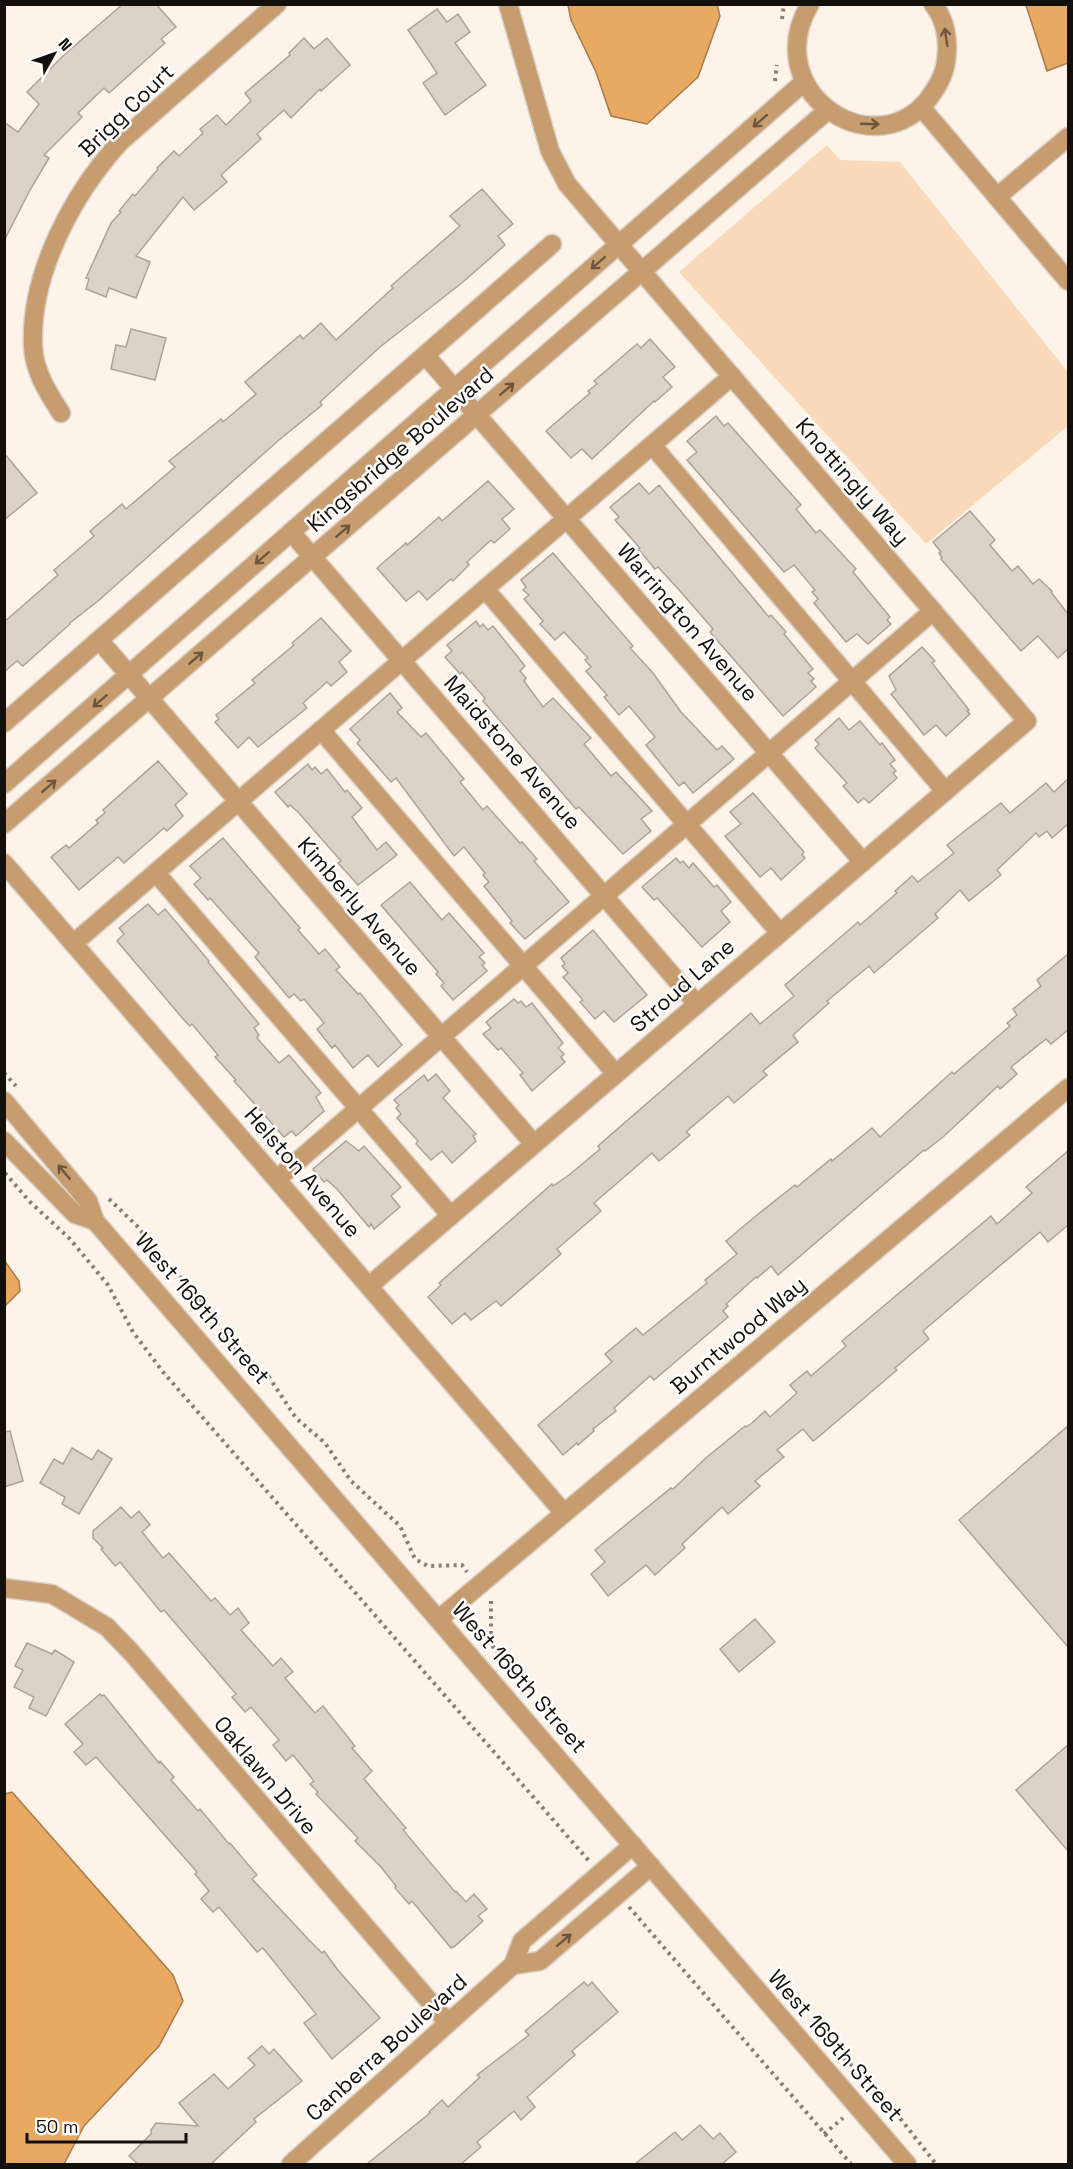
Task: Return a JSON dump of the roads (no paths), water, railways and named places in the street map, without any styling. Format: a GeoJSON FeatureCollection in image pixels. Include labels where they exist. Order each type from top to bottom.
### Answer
{"type":"FeatureCollection","features":[{"type":"Feature","properties":{"kind":"street","name":"Brigg Court"},"geometry":{"type":"LineString","coordinates":[[61,413],[47,391],[38,370],[33,346],[36,309],[48,262],[79,195],[120,142],[277,4]]}},
{"type":"Feature","properties":{"kind":"street","name":"Knottingly Way"},"geometry":{"type":"LineString","coordinates":[[508,4],[544,134],[567,184],[1027,721]]}},
{"type":"Feature","properties":{"kind":"street"},"geometry":{"type":"LineString","coordinates":[[810,4],[800,23],[796,43],[798,63],[804,82],[816,99],[828,110],[842,118],[875,125],[892,122],[921,107],[935,91],[945,72],[948,50],[945,28],[933,4]]}},
{"type":"Feature","properties":{"kind":"street","name":"Kingsbridge Boulevard"},"geometry":{"type":"LineString","coordinates":[[4,784],[804,82]]}},
{"type":"Feature","properties":{"kind":"street"},"geometry":{"type":"LineString","coordinates":[[921,107],[997,197],[1066,273]]}},
{"type":"Feature","properties":{"kind":"street","name":"Kingsbridge Boulevard"},"geometry":{"type":"LineString","coordinates":[[4,824],[828,110]]}},
{"type":"Feature","properties":{"kind":"street"},"geometry":{"type":"LineString","coordinates":[[997,197],[1068,137]]}},
{"type":"Feature","properties":{"kind":"street"},"geometry":{"type":"LineString","coordinates":[[4,723],[552,244]]}},
{"type":"Feature","properties":{"kind":"street","name":"Warrington Avenue"},"geometry":{"type":"LineString","coordinates":[[426,356],[863,862]]}},
{"type":"Feature","properties":{"kind":"street"},"geometry":{"type":"LineString","coordinates":[[75,944],[732,376]]}},
{"type":"Feature","properties":{"kind":"street"},"geometry":{"type":"LineString","coordinates":[[652,445],[945,791]]}},
{"type":"Feature","properties":{"kind":"street","name":"Maidstone Avenue"},"geometry":{"type":"LineString","coordinates":[[291,532],[697,1004]]}},
{"type":"Feature","properties":{"kind":"street"},"geometry":{"type":"LineString","coordinates":[[485,590],[780,933]]}},
{"type":"Feature","properties":{"kind":"street"},"geometry":{"type":"LineString","coordinates":[[277,1179],[933,611]]}},
{"type":"Feature","properties":{"kind":"street","name":"Kimberly Avenue"},"geometry":{"type":"LineString","coordinates":[[99,640],[534,1144]]}},
{"type":"Feature","properties":{"kind":"street","name":"Stroud Lane"},"geometry":{"type":"LineString","coordinates":[[369,1286],[1027,721]]}},
{"type":"Feature","properties":{"kind":"street"},"geometry":{"type":"LineString","coordinates":[[321,730],[616,1074]]}},
{"type":"Feature","properties":{"kind":"street","name":"Helston Avenue"},"geometry":{"type":"LineString","coordinates":[[4,863],[564,1513]]}},
{"type":"Feature","properties":{"kind":"street"},"geometry":{"type":"LineString","coordinates":[[156,873],[451,1215]]}},
{"type":"Feature","properties":{"kind":"street","name":"Burntwood Way"},"geometry":{"type":"LineString","coordinates":[[439,1619],[1068,1088]]}},
{"type":"Feature","properties":{"kind":"street","name":"West 169th Street"},"geometry":{"type":"LineString","coordinates":[[4,1101],[88,1201],[95,1221],[907,2164]]}},
{"type":"Feature","properties":{"kind":"street","name":"West 169th Street"},"geometry":{"type":"LineString","coordinates":[[4,1141],[75,1214],[95,1221]]}},
{"type":"Feature","properties":{"kind":"street","name":"Oaklawn Drive"},"geometry":{"type":"LineString","coordinates":[[4,1588],[52,1594],[106,1627],[132,1653],[448,2023]]}},
{"type":"Feature","properties":{"kind":"street","name":"Canberra Boulevard"},"geometry":{"type":"LineString","coordinates":[[291,2164],[513,1965],[522,1941],[633,1845]]}},
{"type":"Feature","properties":{"kind":"street"},"geometry":{"type":"LineString","coordinates":[[513,1965],[540,1961],[651,1866]]}}]}
